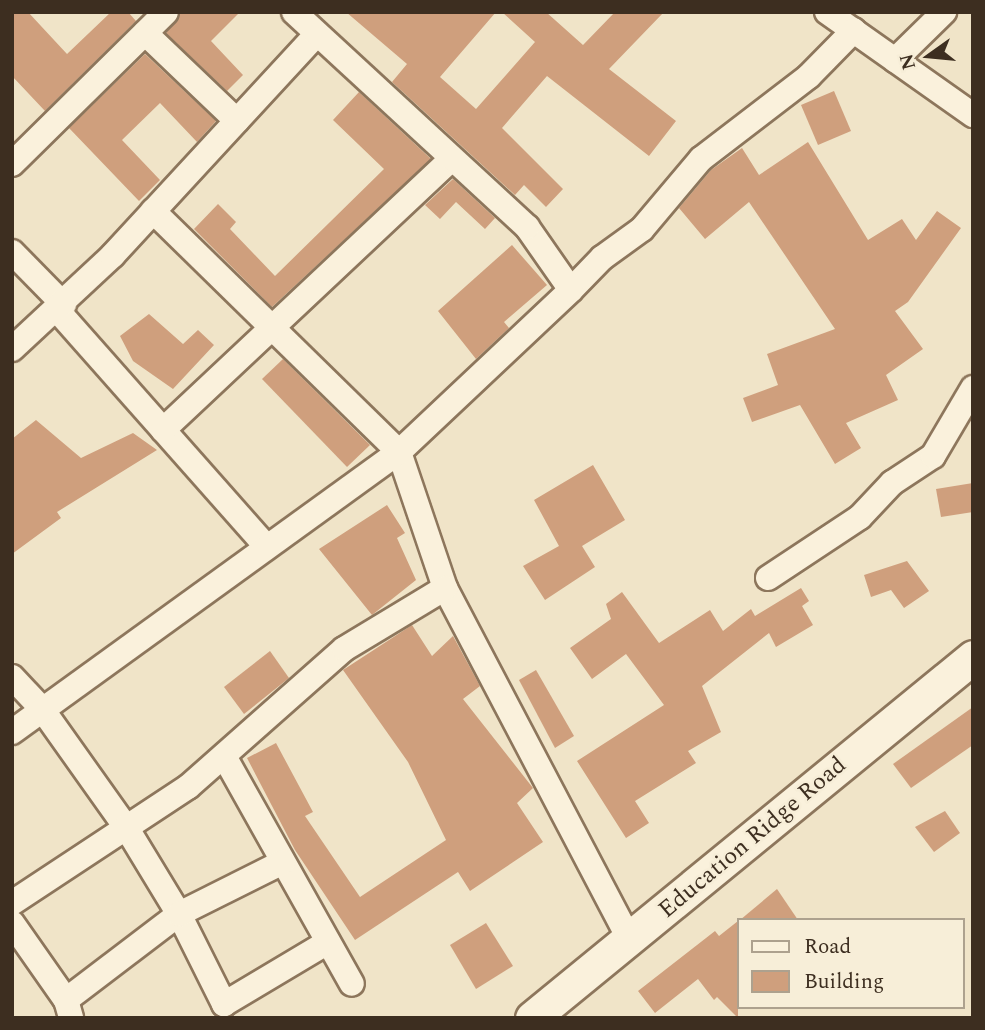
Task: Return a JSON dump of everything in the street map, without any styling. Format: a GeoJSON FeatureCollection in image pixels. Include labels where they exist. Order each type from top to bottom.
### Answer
{"type":"FeatureCollection","features":[{"type":"Feature","properties":{"kind":"main road","name":"Education Ridge Road"},"geometry":{"type":"LineString","coordinates":[[532,1018],[973,657]]}},
{"type":"Feature","properties":{"kind":"street"},"geometry":{"type":"LineString","coordinates":[[12,164],[166,12]]}},
{"type":"Feature","properties":{"kind":"street"},"geometry":{"type":"LineString","coordinates":[[294,12],[527,227],[570,290]]}},
{"type":"Feature","properties":{"kind":"street"},"geometry":{"type":"LineString","coordinates":[[827,12],[973,116]]}},
{"type":"Feature","properties":{"kind":"street"},"geometry":{"type":"LineString","coordinates":[[895,60],[944,12]]}},
{"type":"Feature","properties":{"kind":"street"},"geometry":{"type":"LineString","coordinates":[[12,732],[398,452],[602,258],[642,229],[701,159],[809,76],[854,30]]}},
{"type":"Feature","properties":{"kind":"street"},"geometry":{"type":"LineString","coordinates":[[145,33],[237,121]]}},
{"type":"Feature","properties":{"kind":"street"},"geometry":{"type":"LineString","coordinates":[[12,349],[61,308],[317,34]]}},
{"type":"Feature","properties":{"kind":"street"},"geometry":{"type":"LineString","coordinates":[[163,430],[271,332],[452,160]]}},
{"type":"Feature","properties":{"kind":"street"},"geometry":{"type":"LineString","coordinates":[[153,211],[271,332],[398,452],[445,588],[630,940]]}},
{"type":"Feature","properties":{"kind":"street"},"geometry":{"type":"LineString","coordinates":[[12,252],[163,430],[267,547]]}},
{"type":"Feature","properties":{"kind":"street"},"geometry":{"type":"LineString","coordinates":[[768,578],[860,517],[892,483],[933,456],[973,388]]}},
{"type":"Feature","properties":{"kind":"street"},"geometry":{"type":"LineString","coordinates":[[12,903],[188,787],[344,649],[445,588]]}},
{"type":"Feature","properties":{"kind":"street"},"geometry":{"type":"LineString","coordinates":[[12,677],[42,709],[126,827],[179,914],[224,1004],[328,942]]}},
{"type":"Feature","properties":{"kind":"street"},"geometry":{"type":"LineString","coordinates":[[224,756],[352,984]]}},
{"type":"Feature","properties":{"kind":"street"},"geometry":{"type":"LineString","coordinates":[[12,923],[69,1013],[179,914],[283,862]]}},
{"type":"Feature","properties":{"kind":"building"},"geometry":{"type":"Polygon","coordinates":[[[12,12],[28,12],[67,54],[111,12],[128,12],[136,21],[45,111],[12,76],[12,12]]]}},
{"type":"Feature","properties":{"kind":"building"},"geometry":{"type":"Polygon","coordinates":[[[180,12],[240,12],[211,41],[243,75],[227,91],[166,33],[180,12]]]}},
{"type":"Feature","properties":{"kind":"building"},"geometry":{"type":"Polygon","coordinates":[[[346,12],[496,12],[440,77],[476,109],[535,42],[502,12],[546,12],[583,45],[615,12],[664,12],[609,69],[676,121],[649,156],[547,76],[502,128],[563,189],[546,207],[524,185],[515,195],[392,82],[407,64],[346,12]]]}},
{"type":"Feature","properties":{"kind":"building"},"geometry":{"type":"Polygon","coordinates":[[[145,54],[216,121],[197,142],[160,103],[122,140],[160,180],[139,201],[69,128],[145,54]]]}},
{"type":"Feature","properties":{"kind":"building"},"geometry":{"type":"Polygon","coordinates":[[[834,91],[851,131],[818,145],[801,105],[834,91]]]}},
{"type":"Feature","properties":{"kind":"building"},"geometry":{"type":"Polygon","coordinates":[[[359,92],[431,159],[272,307],[194,229],[218,204],[236,222],[230,229],[275,276],[384,169],[333,120],[359,92]]]}},
{"type":"Feature","properties":{"kind":"building"},"geometry":{"type":"Polygon","coordinates":[[[808,142],[868,240],[902,219],[916,240],[937,211],[961,228],[908,302],[895,311],[923,349],[886,375],[898,400],[846,423],[861,448],[835,464],[800,405],[752,422],[743,398],[778,385],[767,354],[835,329],[749,202],[705,239],[679,208],[711,170],[742,148],[759,175],[808,142]]]}},
{"type":"Feature","properties":{"kind":"building"},"geometry":{"type":"Polygon","coordinates":[[[453,179],[495,218],[485,229],[456,202],[440,219],[425,205],[453,179]]]}},
{"type":"Feature","properties":{"kind":"building"},"geometry":{"type":"Polygon","coordinates":[[[512,245],[547,285],[504,322],[509,328],[476,359],[438,311],[512,245]]]}},
{"type":"Feature","properties":{"kind":"building"},"geometry":{"type":"Polygon","coordinates":[[[149,314],[183,344],[198,330],[214,345],[173,389],[133,361],[120,336],[149,314]]]}},
{"type":"Feature","properties":{"kind":"building"},"geometry":{"type":"Polygon","coordinates":[[[283,359],[370,445],[347,467],[262,379],[283,359]]]}},
{"type":"Feature","properties":{"kind":"building"},"geometry":{"type":"Polygon","coordinates":[[[36,420],[81,458],[133,433],[157,450],[57,512],[61,518],[12,554],[12,439],[36,420]]]}},
{"type":"Feature","properties":{"kind":"building"},"geometry":{"type":"Polygon","coordinates":[[[593,465],[625,520],[582,546],[595,567],[545,600],[523,566],[559,546],[534,500],[593,465]]]}},
{"type":"Feature","properties":{"kind":"building"},"geometry":{"type":"Polygon","coordinates":[[[973,483],[973,512],[941,517],[936,489],[973,483]]]}},
{"type":"Feature","properties":{"kind":"building"},"geometry":{"type":"Polygon","coordinates":[[[387,505],[405,533],[397,538],[416,580],[372,615],[319,549],[387,505]]]}},
{"type":"Feature","properties":{"kind":"building"},"geometry":{"type":"Polygon","coordinates":[[[907,561],[929,591],[904,608],[891,590],[871,597],[864,575],[907,561]]]}},
{"type":"Feature","properties":{"kind":"building"},"geometry":{"type":"Polygon","coordinates":[[[801,588],[809,601],[802,606],[813,625],[776,647],[769,633],[702,686],[721,732],[688,751],[696,763],[635,801],[649,823],[626,838],[577,761],[664,705],[626,654],[592,679],[570,648],[611,619],[606,604],[622,592],[659,643],[710,610],[723,631],[751,609],[755,616],[801,588]]]}},
{"type":"Feature","properties":{"kind":"building"},"geometry":{"type":"Polygon","coordinates":[[[412,625],[432,656],[453,636],[480,686],[463,699],[533,788],[517,803],[543,842],[470,891],[458,872],[355,940],[295,850],[247,758],[276,743],[313,812],[305,816],[360,897],[446,840],[408,762],[343,670],[412,625]]]}},
{"type":"Feature","properties":{"kind":"building"},"geometry":{"type":"Polygon","coordinates":[[[270,651],[289,678],[244,714],[224,687],[270,651]]]}},
{"type":"Feature","properties":{"kind":"building"},"geometry":{"type":"Polygon","coordinates":[[[536,670],[574,736],[555,748],[519,680],[536,670]]]}},
{"type":"Feature","properties":{"kind":"building"},"geometry":{"type":"Polygon","coordinates":[[[973,707],[973,745],[911,788],[893,764],[973,707]]]}},
{"type":"Feature","properties":{"kind":"building"},"geometry":{"type":"Polygon","coordinates":[[[945,811],[960,833],[934,852],[915,827],[945,811]]]}},
{"type":"Feature","properties":{"kind":"building"},"geometry":{"type":"Polygon","coordinates":[[[777,889],[797,918],[742,918],[777,889]]]}},
{"type":"Feature","properties":{"kind":"building"},"geometry":{"type":"Polygon","coordinates":[[[486,923],[513,966],[476,989],[450,945],[486,923]]]}},
{"type":"Feature","properties":{"kind":"building"},"geometry":{"type":"Polygon","coordinates":[[[736,923],[738,1018],[717,997],[714,1000],[698,979],[655,1013],[638,991],[715,931],[719,936],[736,923]]]}}]}
